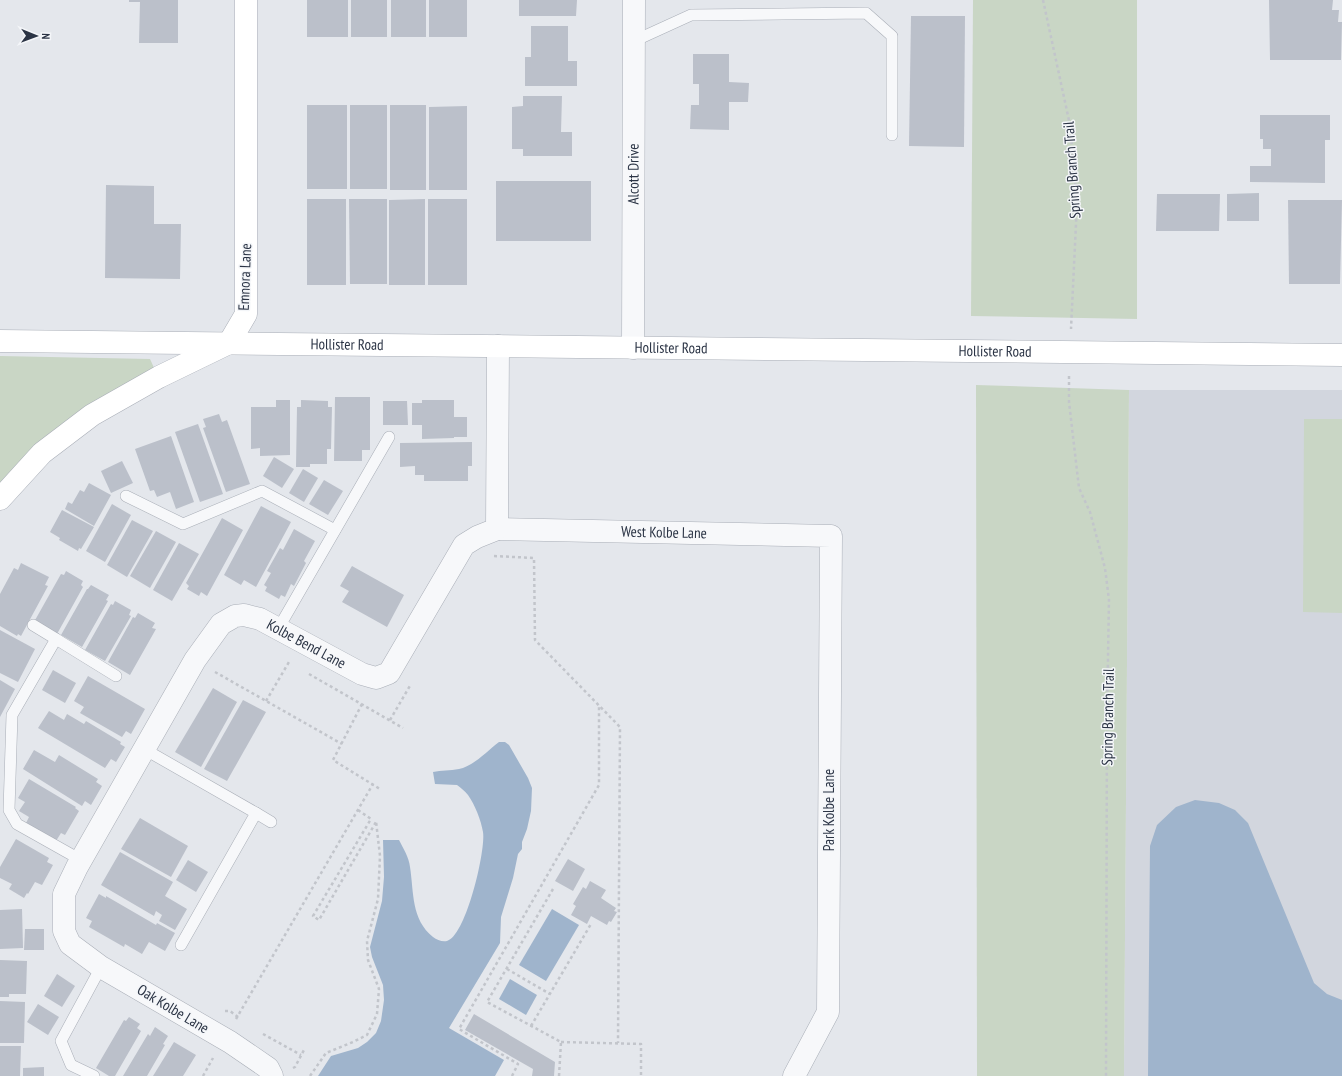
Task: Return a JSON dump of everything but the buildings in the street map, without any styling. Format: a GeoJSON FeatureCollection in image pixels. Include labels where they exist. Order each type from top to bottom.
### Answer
{"type":"FeatureCollection","features":[{"type":"Feature","properties":{"kind":"street","name":"Emnora Lane"},"geometry":{"type":"LineString","coordinates":[[229,344],[246,314],[246,0]]}},
{"type":"Feature","properties":{"kind":"street","name":"Alcott Drive"},"geometry":{"type":"LineString","coordinates":[[633,348],[634,0]]}},
{"type":"Feature","properties":{"kind":"street","name":"Hollister Road"},"geometry":{"type":"LineString","coordinates":[[0,341],[1342,355]]}},
{"type":"Feature","properties":{"kind":"street"},"geometry":{"type":"LineString","coordinates":[[0,499],[42,453],[92,415],[159,377],[229,344]]}},
{"type":"Feature","properties":{"kind":"street"},"geometry":{"type":"LineString","coordinates":[[497,529],[498,346]]}},
{"type":"Feature","properties":{"kind":"street","name":"West Kolbe Lane"},"geometry":{"type":"LineString","coordinates":[[497,529],[831,536]]}},
{"type":"Feature","properties":{"kind":"street","name":"Kolbe Bend Lane"},"geometry":{"type":"LineString","coordinates":[[70,944],[64,931],[64,894],[81,860],[195,660],[221,624],[235,616],[244,615],[260,619],[362,674],[376,678],[389,673],[464,545],[477,537],[497,529]]}},
{"type":"Feature","properties":{"kind":"street","name":"Park Kolbe Lane"},"geometry":{"type":"LineString","coordinates":[[794,1076],[828,1012],[831,536]]}},
{"type":"Feature","properties":{"kind":"street","name":"Oak Kolbe Lane"},"geometry":{"type":"LineString","coordinates":[[70,944],[101,967],[224,1039],[268,1068],[272,1076]]}},
{"type":"Feature","properties":{"kind":"lane"},"geometry":{"type":"LineString","coordinates":[[634,41],[691,15],[866,13],[892,36],[892,136]]}},
{"type":"Feature","properties":{"kind":"lane"},"geometry":{"type":"LineString","coordinates":[[278,628],[389,437]]}},
{"type":"Feature","properties":{"kind":"lane"},"geometry":{"type":"LineString","coordinates":[[126,496],[183,524],[262,491],[335,530]]}},
{"type":"Feature","properties":{"kind":"lane"},"geometry":{"type":"LineString","coordinates":[[34,625],[116,676]]}},
{"type":"Feature","properties":{"kind":"lane"},"geometry":{"type":"LineString","coordinates":[[56,639],[12,715],[9,810],[17,824],[81,860]]}},
{"type":"Feature","properties":{"kind":"lane"},"geometry":{"type":"LineString","coordinates":[[144,748],[271,822]]}},
{"type":"Feature","properties":{"kind":"lane"},"geometry":{"type":"LineString","coordinates":[[181,945],[256,813]]}},
{"type":"Feature","properties":{"kind":"lane"},"geometry":{"type":"LineString","coordinates":[[94,1076],[72,1071],[60,1041],[101,967]]}},
{"type":"Feature","properties":{"kind":"path","name":"Spring Branch Trail"},"geometry":{"type":"LineString","coordinates":[[1043,0],[1070,125],[1077,203],[1071,334]]}},
{"type":"Feature","properties":{"kind":"path","name":"Spring Branch Trail"},"geometry":{"type":"LineString","coordinates":[[1070,372],[1069,402],[1079,488],[1090,512],[1105,568],[1109,600],[1107,714],[1106,1076]]}},
{"type":"Feature","properties":{"kind":"path"},"geometry":{"type":"LineString","coordinates":[[492,556],[534,558],[535,640],[620,727],[618,1043]]}},
{"type":"Feature","properties":{"kind":"path"},"geometry":{"type":"LineString","coordinates":[[266,701],[289,662],[295,666]]}},
{"type":"Feature","properties":{"kind":"path"},"geometry":{"type":"LineString","coordinates":[[210,678],[214,671],[342,744]]}},
{"type":"Feature","properties":{"kind":"path"},"geometry":{"type":"LineString","coordinates":[[308,674],[403,728]]}},
{"type":"Feature","properties":{"kind":"path"},"geometry":{"type":"LineString","coordinates":[[390,720],[414,680]]}},
{"type":"Feature","properties":{"kind":"path"},"geometry":{"type":"LineString","coordinates":[[362,704],[333,760],[380,789]]}},
{"type":"Feature","properties":{"kind":"path"},"geometry":{"type":"LineString","coordinates":[[512,1076],[518,1064],[459,1029],[599,785],[599,705]]}},
{"type":"Feature","properties":{"kind":"path"},"geometry":{"type":"LineString","coordinates":[[203,1076],[373,784]]}},
{"type":"Feature","properties":{"kind":"path"},"geometry":{"type":"LineString","coordinates":[[310,1076],[326,1053],[367,1035],[377,1014],[379,989],[368,960],[367,941],[378,899],[380,856],[376,821],[319,920],[313,916],[371,819],[358,810]]}},
{"type":"Feature","properties":{"kind":"path"},"geometry":{"type":"LineString","coordinates":[[553,889],[487,1002],[560,1042],[641,1044],[641,1076]]}},
{"type":"Feature","properties":{"kind":"path"},"geometry":{"type":"LineString","coordinates":[[531,1026],[591,924]]}},
{"type":"Feature","properties":{"kind":"path"},"geometry":{"type":"LineString","coordinates":[[507,969],[550,994]]}},
{"type":"Feature","properties":{"kind":"path"},"geometry":{"type":"LineString","coordinates":[[558,1076],[560,1042]]}},
{"type":"Feature","properties":{"kind":"shaded area"},"geometry":{"type":"Polygon","coordinates":[[[1129,390],[1342,390],[1342,1076],[1124,1076],[1129,390]]]}},
{"type":"Feature","properties":{"kind":"green space"},"geometry":{"type":"Polygon","coordinates":[[[973,0],[1137,0],[1137,319],[971,316],[973,0]]]}},
{"type":"Feature","properties":{"kind":"green space"},"geometry":{"type":"Polygon","coordinates":[[[0,356],[150,359],[155,370],[0,485],[0,356]]]}},
{"type":"Feature","properties":{"kind":"green space"},"geometry":{"type":"Polygon","coordinates":[[[976,385],[1129,390],[1124,1076],[977,1076],[976,385]]]}},
{"type":"Feature","properties":{"kind":"green space"},"geometry":{"type":"Polygon","coordinates":[[[1304,419],[1342,419],[1342,613],[1303,612],[1304,419]]]}},
{"type":"Feature","properties":{"kind":"water"},"geometry":{"type":"Polygon","coordinates":[[[499,742],[505,742],[509,745],[528,778],[532,788],[531,811],[522,842],[522,849],[518,854],[513,878],[501,917],[500,943],[449,1028],[504,1060],[495,1076],[318,1076],[331,1056],[358,1048],[367,1042],[376,1033],[381,1021],[384,1000],[383,985],[372,957],[370,947],[382,901],[384,877],[383,840],[399,840],[406,853],[409,863],[417,914],[426,930],[433,937],[447,941],[454,936],[468,909],[478,873],[483,842],[483,832],[473,803],[467,794],[457,785],[435,784],[433,772],[456,770],[470,765],[499,742]]]}},
{"type":"Feature","properties":{"kind":"water"},"geometry":{"type":"Polygon","coordinates":[[[1195,800],[1219,803],[1235,810],[1248,823],[1314,983],[1327,994],[1342,1000],[1342,1076],[1148,1076],[1150,846],[1157,825],[1176,807],[1195,800]]]}},
{"type":"Feature","properties":{"kind":"water"},"geometry":{"type":"Polygon","coordinates":[[[552,909],[579,925],[546,981],[519,965],[552,909]]]}},
{"type":"Feature","properties":{"kind":"water"},"geometry":{"type":"Polygon","coordinates":[[[510,979],[537,995],[526,1015],[499,999],[510,979]]]}}]}
